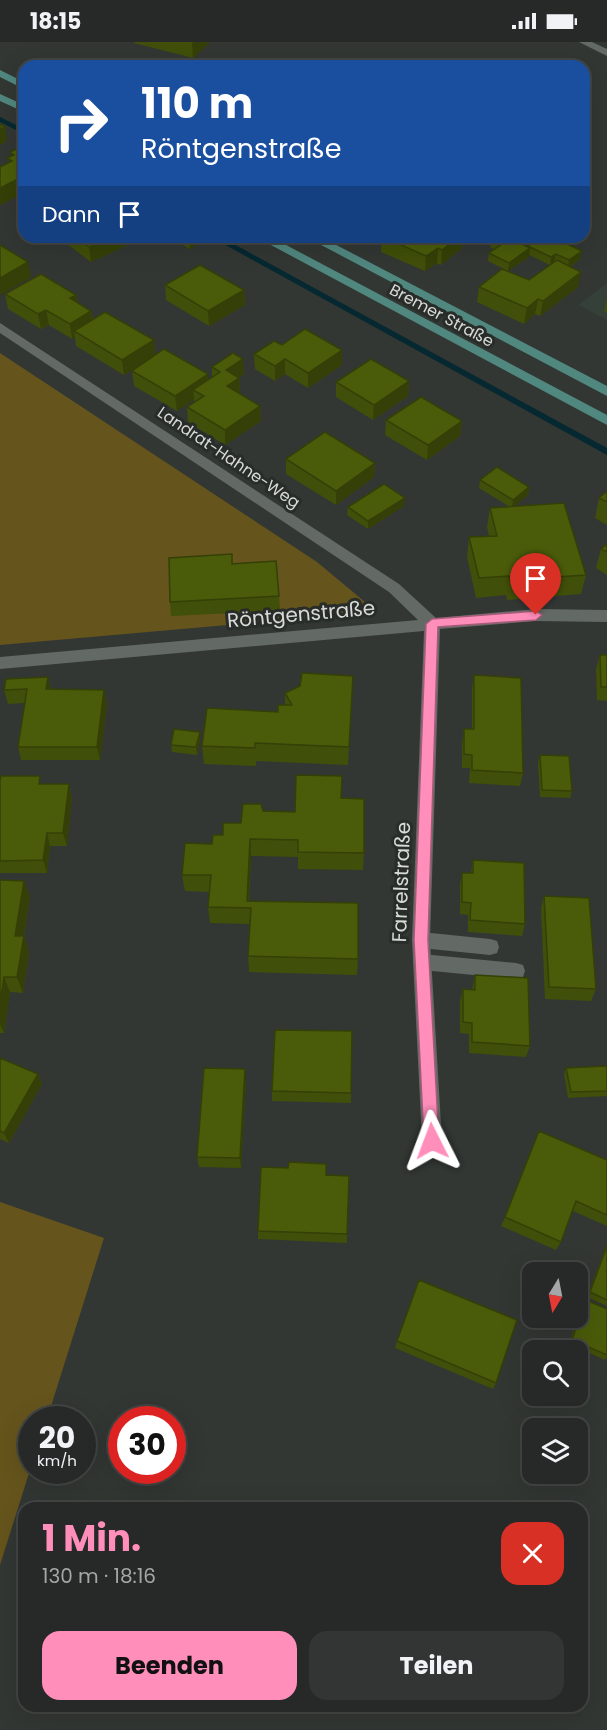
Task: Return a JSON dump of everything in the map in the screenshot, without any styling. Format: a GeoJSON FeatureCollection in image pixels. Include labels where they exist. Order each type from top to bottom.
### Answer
{"type":"FeatureCollection","features":[{"type":"Feature","properties":{"kind":"main road"},"geometry":{"type":"LineString","coordinates":[[0,73],[18,83]]}},
{"type":"Feature","properties":{"kind":"main road"},"geometry":{"type":"LineString","coordinates":[[0,96],[18,106]]}},
{"type":"Feature","properties":{"kind":"main road","name":"Bremer Straße"},"geometry":{"type":"LineString","coordinates":[[273,243],[607,422]]}},
{"type":"Feature","properties":{"kind":"main road","name":"Bremer Straße"},"geometry":{"type":"LineString","coordinates":[[323,243],[607,392]]}},
{"type":"Feature","properties":{"kind":"street"},"geometry":{"type":"LineString","coordinates":[[584,42],[607,53]]}},
{"type":"Feature","properties":{"kind":"street","name":"Landrat-Hahne-Weg"},"geometry":{"type":"LineString","coordinates":[[0,327],[394,588],[432,624]]}},
{"type":"Feature","properties":{"kind":"street","name":"Röntgenstraße"},"geometry":{"type":"LineString","coordinates":[[0,663],[536,615],[607,616]]}},
{"type":"Feature","properties":{"kind":"street","name":"Farrelstraße"},"geometry":{"type":"LineString","coordinates":[[432,624],[421,940],[432,1141]]}},
{"type":"Feature","properties":{"kind":"street"},"geometry":{"type":"LineString","coordinates":[[421,940],[490,947]]}},
{"type":"Feature","properties":{"kind":"street"},"geometry":{"type":"LineString","coordinates":[[422,962],[516,971]]}},
{"type":"Feature","properties":{"kind":"shaded area"},"geometry":{"type":"Polygon","coordinates":[[[607,283],[607,320],[578,305],[607,283]]]}},
{"type":"Feature","properties":{"kind":"shaded area"},"geometry":{"type":"Polygon","coordinates":[[[0,353],[317,562],[377,612],[0,645],[0,353]]]}},
{"type":"Feature","properties":{"kind":"shaded area"},"geometry":{"type":"Polygon","coordinates":[[[0,1202],[104,1238],[51,1406],[18,1406],[18,1484],[26,1484],[18,1502],[0,1565],[0,1202]]]}},
{"type":"Feature","properties":{"kind":"building"},"geometry":{"type":"Polygon","coordinates":[[[18,149],[18,179],[0,188],[0,167],[12,161],[7,158],[14,155],[10,152],[18,149]]]}},
{"type":"Feature","properties":{"kind":"building"},"geometry":{"type":"Polygon","coordinates":[[[84,243],[98,243],[89,247],[84,243]]]}},
{"type":"Feature","properties":{"kind":"building"},"geometry":{"type":"Polygon","coordinates":[[[397,243],[451,243],[442,250],[438,248],[426,256],[397,243]]]}},
{"type":"Feature","properties":{"kind":"building"},"geometry":{"type":"Polygon","coordinates":[[[500,243],[520,243],[530,248],[509,263],[489,253],[502,244],[500,243]]]}},
{"type":"Feature","properties":{"kind":"building"},"geometry":{"type":"Polygon","coordinates":[[[532,243],[565,243],[582,251],[569,260],[556,254],[551,257],[528,246],[532,243]]]}},
{"type":"Feature","properties":{"kind":"building"},"geometry":{"type":"Polygon","coordinates":[[[0,245],[28,262],[0,278],[0,245]]]}},
{"type":"Feature","properties":{"kind":"building"},"geometry":{"type":"Polygon","coordinates":[[[557,260],[581,272],[543,301],[538,299],[527,308],[479,287],[502,269],[529,280],[557,260]]]}},
{"type":"Feature","properties":{"kind":"building"},"geometry":{"type":"Polygon","coordinates":[[[200,265],[244,290],[208,311],[165,285],[200,265]]]}},
{"type":"Feature","properties":{"kind":"building"},"geometry":{"type":"Polygon","coordinates":[[[41,274],[76,295],[70,298],[91,311],[70,324],[46,310],[38,314],[5,294],[41,274]]]}},
{"type":"Feature","properties":{"kind":"building"},"geometry":{"type":"Polygon","coordinates":[[[105,312],[154,340],[122,360],[74,331],[105,312]]]}},
{"type":"Feature","properties":{"kind":"building"},"geometry":{"type":"Polygon","coordinates":[[[305,329],[342,350],[308,373],[285,359],[275,366],[254,354],[274,341],[282,345],[305,329]]]}},
{"type":"Feature","properties":{"kind":"building"},"geometry":{"type":"Polygon","coordinates":[[[164,349],[208,374],[175,396],[132,371],[164,349]]]}},
{"type":"Feature","properties":{"kind":"building"},"geometry":{"type":"Polygon","coordinates":[[[233,353],[243,359],[226,370],[239,378],[227,386],[260,406],[225,430],[187,407],[204,396],[193,390],[220,372],[212,367],[233,353]]]}},
{"type":"Feature","properties":{"kind":"building"},"geometry":{"type":"Polygon","coordinates":[[[371,359],[409,381],[374,405],[336,382],[371,359]]]}},
{"type":"Feature","properties":{"kind":"building"},"geometry":{"type":"Polygon","coordinates":[[[421,397],[462,421],[428,445],[386,420],[421,397]]]}},
{"type":"Feature","properties":{"kind":"building"},"geometry":{"type":"Polygon","coordinates":[[[325,432],[375,463],[336,491],[286,459],[325,432]]]}},
{"type":"Feature","properties":{"kind":"building"},"geometry":{"type":"Polygon","coordinates":[[[497,467],[529,487],[513,500],[480,480],[497,467]]]}},
{"type":"Feature","properties":{"kind":"building"},"geometry":{"type":"Polygon","coordinates":[[[384,484],[405,498],[368,521],[348,507],[384,484]]]}},
{"type":"Feature","properties":{"kind":"building"},"geometry":{"type":"Polygon","coordinates":[[[607,491],[607,502],[599,498],[607,491]]]}},
{"type":"Feature","properties":{"kind":"building"},"geometry":{"type":"Polygon","coordinates":[[[564,503],[586,575],[510,580],[509,576],[479,578],[469,537],[497,536],[490,508],[564,503]]]}},
{"type":"Feature","properties":{"kind":"building"},"geometry":{"type":"Polygon","coordinates":[[[607,544],[607,552],[601,549],[607,544]]]}},
{"type":"Feature","properties":{"kind":"building"},"geometry":{"type":"Polygon","coordinates":[[[232,554],[232,564],[276,561],[279,596],[170,602],[169,558],[232,554]]]}},
{"type":"Feature","properties":{"kind":"building"},"geometry":{"type":"Polygon","coordinates":[[[600,655],[607,655],[607,687],[601,687],[600,655]]]}},
{"type":"Feature","properties":{"kind":"building"},"geometry":{"type":"Polygon","coordinates":[[[302,673],[353,676],[349,747],[255,743],[255,748],[202,746],[207,708],[278,712],[278,705],[292,705],[285,693],[300,686],[302,673]]]}},
{"type":"Feature","properties":{"kind":"building"},"geometry":{"type":"Polygon","coordinates":[[[474,675],[521,678],[523,773],[472,770],[472,755],[464,754],[464,729],[474,729],[474,675]]]}},
{"type":"Feature","properties":{"kind":"building"},"geometry":{"type":"Polygon","coordinates":[[[48,677],[46,689],[104,690],[97,747],[18,747],[27,689],[4,690],[6,679],[48,677]]]}},
{"type":"Feature","properties":{"kind":"building"},"geometry":{"type":"Polygon","coordinates":[[[174,729],[200,732],[196,747],[171,745],[174,729]]]}},
{"type":"Feature","properties":{"kind":"building"},"geometry":{"type":"Polygon","coordinates":[[[540,755],[569,756],[572,791],[542,790],[540,755]]]}},
{"type":"Feature","properties":{"kind":"building"},"geometry":{"type":"Polygon","coordinates":[[[296,775],[342,776],[341,798],[364,799],[364,853],[298,852],[298,840],[250,839],[247,901],[358,903],[358,959],[248,956],[251,908],[208,907],[211,875],[182,875],[185,843],[212,844],[213,835],[223,835],[223,823],[241,823],[243,804],[261,804],[263,811],[295,812],[296,775]]]}},
{"type":"Feature","properties":{"kind":"building"},"geometry":{"type":"Polygon","coordinates":[[[1,776],[40,776],[39,784],[69,784],[63,833],[47,833],[43,860],[0,861],[1,776]]]}},
{"type":"Feature","properties":{"kind":"building"},"geometry":{"type":"Polygon","coordinates":[[[473,860],[524,863],[525,924],[470,920],[471,903],[462,902],[462,873],[473,873],[473,860]]]}},
{"type":"Feature","properties":{"kind":"building"},"geometry":{"type":"Polygon","coordinates":[[[0,880],[24,881],[15,936],[24,936],[17,977],[4,977],[0,1003],[0,880]]]}},
{"type":"Feature","properties":{"kind":"building"},"geometry":{"type":"Polygon","coordinates":[[[544,896],[589,898],[596,989],[549,987],[544,896]]]}},
{"type":"Feature","properties":{"kind":"building"},"geometry":{"type":"Polygon","coordinates":[[[475,975],[528,978],[530,1046],[472,1042],[472,1023],[463,1022],[463,989],[475,990],[475,975]]]}},
{"type":"Feature","properties":{"kind":"building"},"geometry":{"type":"Polygon","coordinates":[[[275,1030],[352,1031],[351,1093],[272,1091],[275,1030]]]}},
{"type":"Feature","properties":{"kind":"building"},"geometry":{"type":"Polygon","coordinates":[[[0,1058],[38,1074],[4,1133],[0,1131],[0,1058]]]}},
{"type":"Feature","properties":{"kind":"building"},"geometry":{"type":"Polygon","coordinates":[[[607,1066],[607,1091],[571,1092],[566,1068],[607,1066]]]}},
{"type":"Feature","properties":{"kind":"building"},"geometry":{"type":"Polygon","coordinates":[[[204,1068],[245,1069],[240,1158],[197,1157],[204,1068]]]}},
{"type":"Feature","properties":{"kind":"building"},"geometry":{"type":"Polygon","coordinates":[[[539,1131],[607,1160],[607,1215],[576,1201],[561,1242],[505,1217],[539,1131]]]}},
{"type":"Feature","properties":{"kind":"building"},"geometry":{"type":"Polygon","coordinates":[[[289,1162],[326,1164],[326,1175],[349,1176],[347,1234],[258,1231],[261,1167],[288,1168],[289,1162]]]}},
{"type":"Feature","properties":{"kind":"building"},"geometry":{"type":"Polygon","coordinates":[[[607,1246],[607,1300],[590,1292],[607,1246]]]}},
{"type":"Feature","properties":{"kind":"building"},"geometry":{"type":"Polygon","coordinates":[[[419,1280],[517,1320],[496,1383],[397,1341],[419,1280]]]}},
{"type":"Feature","properties":{"kind":"building"},"geometry":{"type":"Polygon","coordinates":[[[588,1301],[607,1309],[607,1355],[588,1347],[588,1340],[572,1340],[576,1328],[588,1328],[588,1301]]]}},
{"type":"Feature","properties":{"kind":"waterway"},"geometry":{"type":"LineString","coordinates":[[0,119],[18,129]]}},
{"type":"Feature","properties":{"kind":"waterway"},"geometry":{"type":"LineString","coordinates":[[226,243],[607,452]]}},
{"type":"Feature","properties":{"kind":"route"},"geometry":{"type":"LineString","coordinates":[[432,1141],[421,940],[432,624],[536,615]]}}]}
